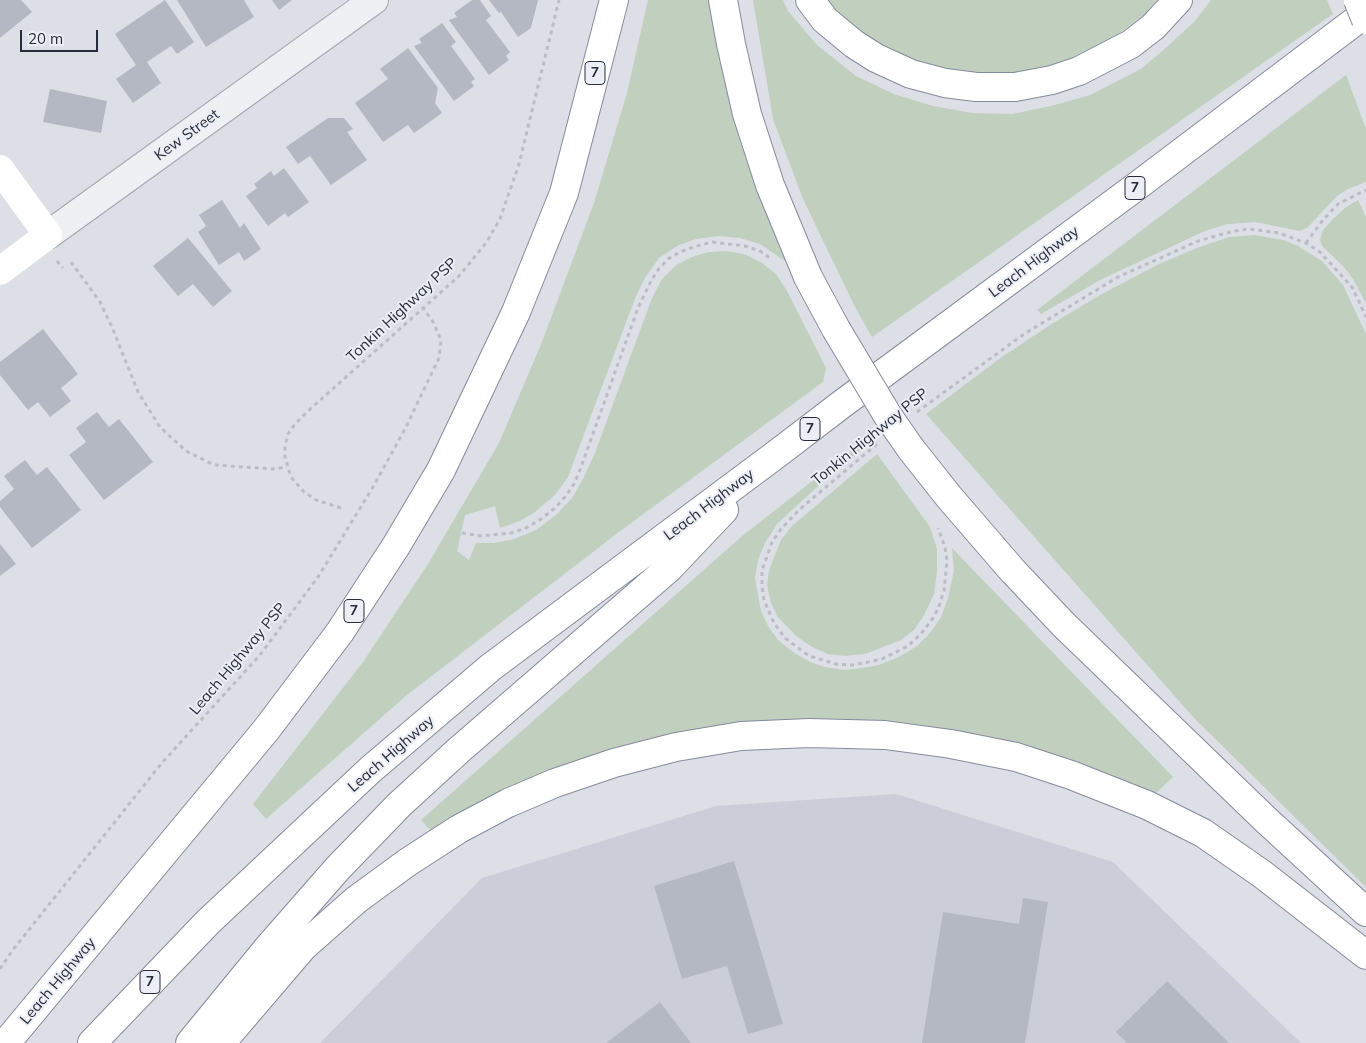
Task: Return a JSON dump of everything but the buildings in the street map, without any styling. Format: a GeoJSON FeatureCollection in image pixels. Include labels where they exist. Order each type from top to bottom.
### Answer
{"type":"FeatureCollection","features":[{"type":"Feature","properties":{"kind":"main road"},"geometry":{"type":"LineString","coordinates":[[723,0],[747,114],[770,185],[808,277],[836,329],[888,416],[911,449],[1012,570],[1064,625],[1366,912]]}},
{"type":"Feature","properties":{"kind":"main road"},"geometry":{"type":"LineString","coordinates":[[810,0],[825,20],[854,44],[876,58],[911,74],[976,88],[1015,87],[1052,80],[1079,71],[1131,44],[1153,27],[1178,0]]}},
{"type":"Feature","properties":{"kind":"main road"},"geometry":{"type":"LineString","coordinates":[[1358,0],[1366,20]]}},
{"type":"Feature","properties":{"kind":"main road","name":"Leach Highway"},"geometry":{"type":"LineString","coordinates":[[6,1043],[266,730],[340,632],[401,537],[440,470],[516,312],[544,246],[564,193],[612,4]]}},
{"type":"Feature","properties":{"kind":"main road","name":"Leach Highway"},"geometry":{"type":"LineString","coordinates":[[92,1043],[208,922],[378,764],[492,666],[1137,186],[1366,13]]}},
{"type":"Feature","properties":{"kind":"main road"},"geometry":{"type":"LineString","coordinates":[[0,169],[48,235]]}},
{"type":"Feature","properties":{"kind":"main road","name":"Kew Street"},"geometry":{"type":"LineString","coordinates":[[0,270],[48,235]]}},
{"type":"Feature","properties":{"kind":"main road"},"geometry":{"type":"LineString","coordinates":[[190,1043],[267,949],[338,868],[399,805],[459,750],[668,569],[778,453]]}},
{"type":"Feature","properties":{"kind":"main road"},"geometry":{"type":"LineString","coordinates":[[221,1043],[303,947],[356,900],[408,862],[459,830],[508,803],[555,783],[614,763],[676,747],[741,736],[809,733],[885,735],[951,744],[1016,757],[1071,775],[1147,805],[1202,833],[1262,874],[1366,955]]}},
{"type":"Feature","properties":{"kind":"street","name":"Kew Street"},"geometry":{"type":"LineString","coordinates":[[48,235],[374,0]]}},
{"type":"Feature","properties":{"kind":"path","name":"Tonkin Highway PSP"},"geometry":{"type":"LineString","coordinates":[[287,467],[285,446],[288,434],[295,424],[459,276],[486,243],[500,219],[519,164],[560,0]]}},
{"type":"Feature","properties":{"kind":"path"},"geometry":{"type":"LineString","coordinates":[[1306,243],[1338,204],[1366,190]]}},
{"type":"Feature","properties":{"kind":"path","name":"Tonkin Highway PSP"},"geometry":{"type":"LineString","coordinates":[[916,413],[1024,334],[1118,277],[1172,252],[1217,235],[1249,229],[1279,233],[1306,243],[1320,252],[1352,286],[1366,317]]}},
{"type":"Feature","properties":{"kind":"path"},"geometry":{"type":"LineString","coordinates":[[462,533],[481,536],[512,533],[526,528],[555,508],[574,484],[638,308],[651,280],[668,259],[680,252],[713,242],[746,246],[760,251],[774,260]]}},
{"type":"Feature","properties":{"kind":"path"},"geometry":{"type":"LineString","coordinates":[[71,262],[100,302],[138,392],[160,427],[186,451],[214,465],[273,469],[287,467],[291,476],[304,492],[316,500],[341,508]]}},
{"type":"Feature","properties":{"kind":"path","name":"Leach Highway PSP"},"geometry":{"type":"LineString","coordinates":[[0,970],[12,951],[161,764],[260,656],[328,562],[400,438],[440,358],[441,340],[433,322],[422,308]]}},
{"type":"Feature","properties":{"kind":"path","name":"Tonkin Highway PSP"},"geometry":{"type":"LineString","coordinates":[[880,442],[800,510],[781,529],[772,542],[762,570],[762,586],[764,600],[774,623],[785,638],[809,656],[836,664],[852,665],[868,662],[908,646],[931,621],[938,609],[944,591],[947,561],[945,547],[935,523]]}},
{"type":"Feature","properties":{"kind":"shaded area"},"geometry":{"type":"Polygon","coordinates":[[[896,794],[1113,862],[1301,1043],[320,1043],[482,878],[716,806],[896,794]]]}},
{"type":"Feature","properties":{"kind":"green space"},"geometry":{"type":"Polygon","coordinates":[[[648,0],[710,0],[788,259],[785,261],[760,244],[740,238],[718,236],[696,239],[679,245],[659,258],[645,278],[636,296],[568,477],[555,495],[535,512],[520,521],[500,528],[495,506],[465,515],[457,551],[469,560],[476,543],[495,543],[514,539],[536,530],[556,515],[572,498],[595,453],[652,298],[662,279],[676,265],[692,257],[709,252],[725,251],[744,254],[762,263],[776,274],[787,291],[826,368],[823,382],[619,532],[407,695],[266,819],[253,804],[363,662],[428,564],[499,443],[542,342],[594,203],[627,93],[648,0]]]}},
{"type":"Feature","properties":{"kind":"green space"},"geometry":{"type":"Polygon","coordinates":[[[753,0],[783,0],[788,11],[817,45],[856,76],[894,94],[933,106],[972,113],[1012,114],[1090,95],[1141,69],[1195,21],[1211,0],[1327,0],[1333,14],[872,337],[855,307],[803,199],[773,119],[753,0]]]}},
{"type":"Feature","properties":{"kind":"green space"},"geometry":{"type":"Polygon","coordinates":[[[825,0],[1157,0],[1144,15],[1111,39],[1074,58],[1031,71],[1001,75],[972,74],[942,69],[903,57],[869,41],[832,10],[825,0]]]}},
{"type":"Feature","properties":{"kind":"green space"},"geometry":{"type":"Polygon","coordinates":[[[1346,75],[1366,129],[1366,182],[1348,189],[1337,196],[1307,228],[1300,231],[1255,222],[1228,224],[1205,231],[1102,279],[1041,314],[1037,310],[1346,75]]]}},
{"type":"Feature","properties":{"kind":"green space"},"geometry":{"type":"Polygon","coordinates":[[[1358,200],[1366,217],[1366,303],[1353,279],[1344,267],[1322,246],[1320,240],[1323,230],[1334,218],[1358,200]]]}},
{"type":"Feature","properties":{"kind":"green space"},"geometry":{"type":"Polygon","coordinates":[[[1255,235],[1283,240],[1298,246],[1322,261],[1343,285],[1366,334],[1366,887],[1194,718],[926,414],[999,359],[1100,295],[1159,264],[1197,248],[1229,237],[1255,235]]]}},
{"type":"Feature","properties":{"kind":"green space"},"geometry":{"type":"Polygon","coordinates":[[[866,439],[869,443],[829,476],[777,524],[765,543],[758,560],[755,578],[761,611],[768,626],[778,640],[810,662],[844,670],[879,665],[899,657],[917,646],[930,633],[941,617],[948,598],[954,571],[952,548],[1173,777],[1156,793],[1073,760],[991,738],[915,724],[843,720],[781,721],[713,727],[647,739],[586,757],[539,774],[484,800],[430,830],[421,820],[741,537],[866,439]]]}},
{"type":"Feature","properties":{"kind":"green space"},"geometry":{"type":"Polygon","coordinates":[[[877,454],[930,527],[937,549],[937,572],[934,594],[914,630],[901,640],[865,654],[845,656],[828,654],[812,647],[796,636],[777,616],[771,603],[767,585],[769,570],[781,540],[792,526],[877,454]]]}}]}
